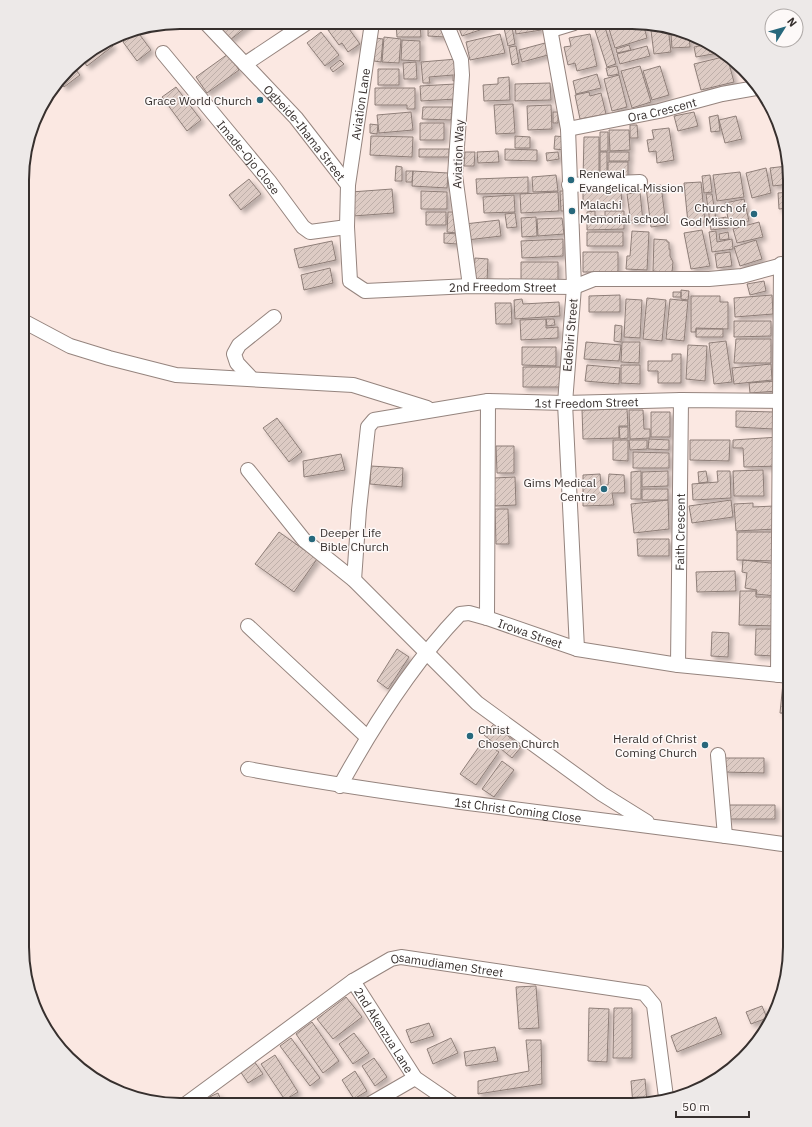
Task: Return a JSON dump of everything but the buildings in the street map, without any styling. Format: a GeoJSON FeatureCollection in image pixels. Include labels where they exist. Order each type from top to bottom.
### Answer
{"type":"FeatureCollection","features":[{"type":"Feature","properties":{"kind":"street","name":"Ogbeide-Ihama Street"},"geometry":{"type":"LineString","coordinates":[[211,29],[296,118],[348,185],[347,227],[350,281],[358,286]]}},
{"type":"Feature","properties":{"kind":"street"},"geometry":{"type":"LineString","coordinates":[[245,64],[298,29]]}},
{"type":"Feature","properties":{"kind":"street","name":"Aviation Lane"},"geometry":{"type":"LineString","coordinates":[[348,185],[371,29]]}},
{"type":"Feature","properties":{"kind":"street","name":"Aviation Way"},"geometry":{"type":"LineString","coordinates":[[448,29],[461,60],[462,75],[454,175],[470,286]]}},
{"type":"Feature","properties":{"kind":"street","name":"Edebiri Street"},"geometry":{"type":"LineString","coordinates":[[550,29],[568,129],[574,287],[565,403],[577,649]]}},
{"type":"Feature","properties":{"kind":"street","name":"Imade-Ojo Close"},"geometry":{"type":"LineString","coordinates":[[163,53],[269,181],[303,227],[310,232],[347,227]]}},
{"type":"Feature","properties":{"kind":"street","name":"Ora Crescent"},"geometry":{"type":"LineString","coordinates":[[568,129],[659,111],[722,94],[752,89]]}},
{"type":"Feature","properties":{"kind":"street"},"geometry":{"type":"LineString","coordinates":[[569,185],[640,182]]}},
{"type":"Feature","properties":{"kind":"street","name":"2nd Freedom Street"},"geometry":{"type":"LineString","coordinates":[[358,286],[365,291],[470,286],[574,287],[594,279],[715,278],[742,276],[783,265]]}},
{"type":"Feature","properties":{"kind":"street"},"geometry":{"type":"LineString","coordinates":[[252,379],[237,363],[234,354],[239,345],[274,317]]}},
{"type":"Feature","properties":{"kind":"street"},"geometry":{"type":"LineString","coordinates":[[29,324],[70,346],[168,373],[353,385],[432,410]]}},
{"type":"Feature","properties":{"kind":"street","name":"1st Freedom Street"},"geometry":{"type":"LineString","coordinates":[[354,580],[359,510],[368,427],[374,420],[384,417],[488,401],[565,403],[681,400],[783,401]]}},
{"type":"Feature","properties":{"kind":"street","name":"Faith Crescent"},"geometry":{"type":"LineString","coordinates":[[678,665],[681,400]]}},
{"type":"Feature","properties":{"kind":"street","name":"Irowa Street"},"geometry":{"type":"LineString","coordinates":[[488,401],[487,618],[577,649],[678,665],[783,676]]}},
{"type":"Feature","properties":{"kind":"street"},"geometry":{"type":"LineString","coordinates":[[248,470],[304,540],[354,580],[428,652],[477,703],[602,794],[651,825]]}},
{"type":"Feature","properties":{"kind":"street"},"geometry":{"type":"LineString","coordinates":[[340,786],[367,737],[428,652],[460,614],[469,613],[487,618]]}},
{"type":"Feature","properties":{"kind":"street"},"geometry":{"type":"LineString","coordinates":[[248,626],[367,737]]}},
{"type":"Feature","properties":{"kind":"street"},"geometry":{"type":"LineString","coordinates":[[718,755],[725,836]]}},
{"type":"Feature","properties":{"kind":"street","name":"1st Christ Coming Close"},"geometry":{"type":"LineString","coordinates":[[248,769],[340,786],[600,818],[783,844]]}},
{"type":"Feature","properties":{"kind":"street"},"geometry":{"type":"LineString","coordinates":[[600,818],[604,809],[602,794]]}},
{"type":"Feature","properties":{"kind":"street","name":"Osamudiamen Street"},"geometry":{"type":"LineString","coordinates":[[194,1098],[353,981],[391,959],[410,957],[644,993],[654,1005],[666,1094]]}},
{"type":"Feature","properties":{"kind":"street","name":"2nd Akenzua Lane"},"geometry":{"type":"LineString","coordinates":[[353,981],[416,1078],[444,1098]]}},
{"type":"Feature","properties":{"kind":"street","name":"2nd Akenzua Lane"},"geometry":{"type":"LineString","coordinates":[[381,1098],[416,1078]]}},
{"type":"Feature","properties":{"kind":"place","name":"Grace World Church"},"geometry":{"type":"Point","coordinates":[260,100]}},
{"type":"Feature","properties":{"kind":"place","name":"Renewal Evangelical Mission"},"geometry":{"type":"Point","coordinates":[571,180]}},
{"type":"Feature","properties":{"kind":"place","name":"Malachi Memorial school"},"geometry":{"type":"Point","coordinates":[572,211]}},
{"type":"Feature","properties":{"kind":"place","name":"Church of God Mission"},"geometry":{"type":"Point","coordinates":[754,214]}},
{"type":"Feature","properties":{"kind":"place","name":"Gims Medical Centre"},"geometry":{"type":"Point","coordinates":[604,489]}},
{"type":"Feature","properties":{"kind":"place","name":"Deeper Life Bible Church"},"geometry":{"type":"Point","coordinates":[312,539]}},
{"type":"Feature","properties":{"kind":"place","name":"Christ Chosen Church"},"geometry":{"type":"Point","coordinates":[470,736]}},
{"type":"Feature","properties":{"kind":"place","name":"Herald of Christ Coming Church"},"geometry":{"type":"Point","coordinates":[705,745]}}]}
